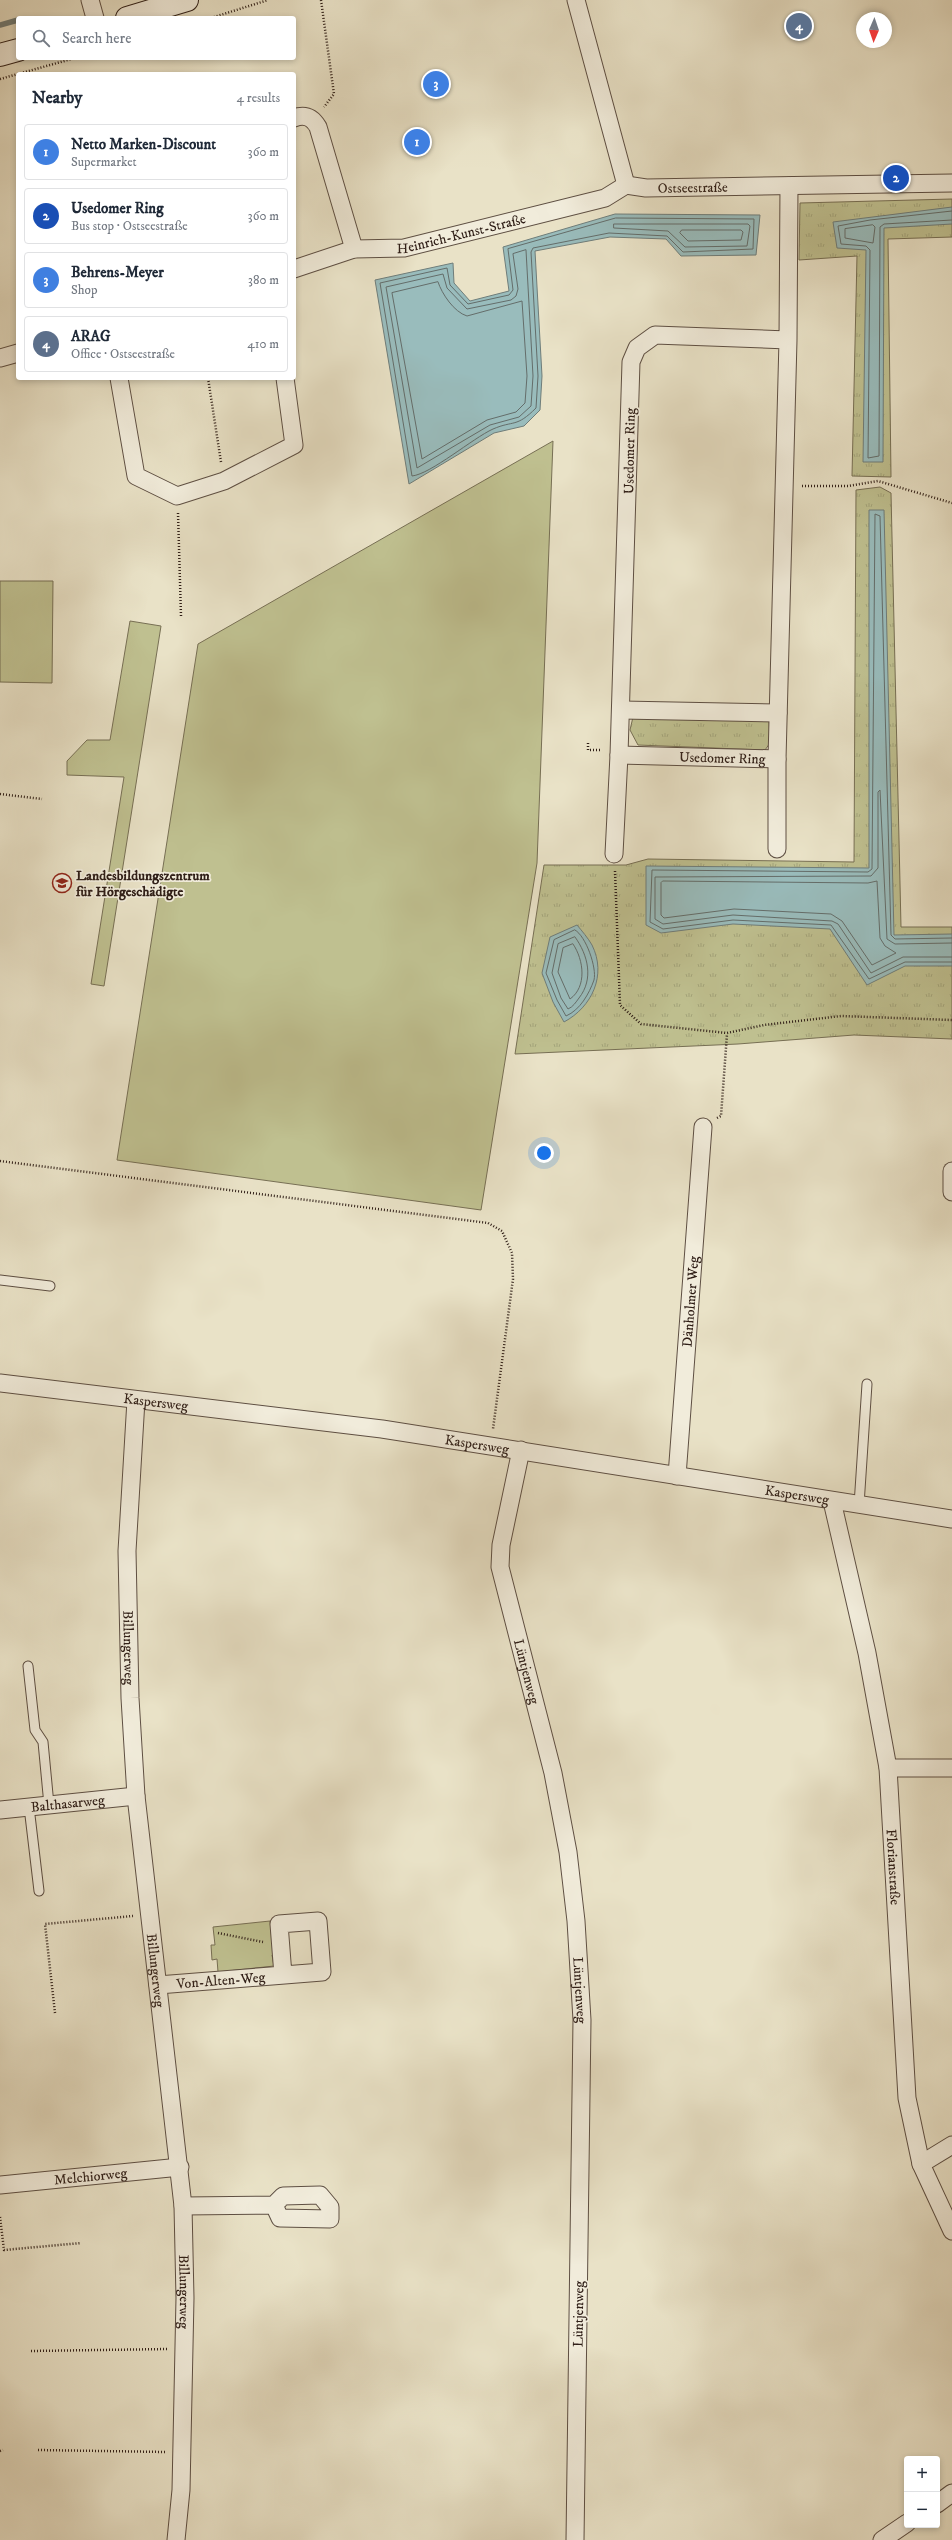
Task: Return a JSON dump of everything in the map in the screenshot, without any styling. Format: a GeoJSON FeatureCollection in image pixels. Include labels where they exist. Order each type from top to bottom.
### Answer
{"type":"FeatureCollection","features":[{"type":"Feature","properties":{"kind":"main road"},"geometry":{"type":"LineString","coordinates":[[134,16],[187,0]]}},
{"type":"Feature","properties":{"kind":"main road"},"geometry":{"type":"LineString","coordinates":[[0,55],[16,51]]}},
{"type":"Feature","properties":{"kind":"street"},"geometry":{"type":"LineString","coordinates":[[90,0],[94,16]]}},
{"type":"Feature","properties":{"kind":"street"},"geometry":{"type":"LineString","coordinates":[[576,0],[626,185]]}},
{"type":"Feature","properties":{"kind":"street"},"geometry":{"type":"LineString","coordinates":[[296,118],[306,116],[313,120],[318,127],[354,249]]}},
{"type":"Feature","properties":{"kind":"street","name":"Ostseestraße"},"geometry":{"type":"LineString","coordinates":[[626,185],[646,188],[952,183]]}},
{"type":"Feature","properties":{"kind":"street","name":"Heinrich-Kunst-Straße"},"geometry":{"type":"LineString","coordinates":[[296,269],[354,249],[404,248],[605,198],[626,185]]}},
{"type":"Feature","properties":{"kind":"street","name":"Usedomer Ring"},"geometry":{"type":"LineString","coordinates":[[777,849],[777,759],[788,340],[789,186]]}},
{"type":"Feature","properties":{"kind":"street","name":"Usedomer Ring"},"geometry":{"type":"LineString","coordinates":[[614,854],[622,710],[631,362],[637,348],[655,335],[788,340]]}},
{"type":"Feature","properties":{"kind":"street"},"geometry":{"type":"LineString","coordinates":[[0,358],[16,354]]}},
{"type":"Feature","properties":{"kind":"street"},"geometry":{"type":"LineString","coordinates":[[119,380],[136,476],[177,496],[224,480],[294,445],[285,380]]}},
{"type":"Feature","properties":{"kind":"street"},"geometry":{"type":"LineString","coordinates":[[622,710],[778,713]]}},
{"type":"Feature","properties":{"kind":"street","name":"Usedomer Ring"},"geometry":{"type":"LineString","coordinates":[[619,755],[777,759]]}},
{"type":"Feature","properties":{"kind":"street","name":"Dänholmer Weg"},"geometry":{"type":"LineString","coordinates":[[677,1476],[703,1127]]}},
{"type":"Feature","properties":{"kind":"street"},"geometry":{"type":"LineString","coordinates":[[952,1171],[952,1192]]}},
{"type":"Feature","properties":{"kind":"street","name":"Kaspersweg"},"geometry":{"type":"LineString","coordinates":[[0,1383],[326,1422],[491,1445],[832,1501],[952,1519]]}},
{"type":"Feature","properties":{"kind":"street","name":"Billungerweg"},"geometry":{"type":"LineString","coordinates":[[136,1400],[127,1551],[127,1638],[136,1796],[180,2167],[183,2206],[184,2349],[182,2452],[176,2540]]}},
{"type":"Feature","properties":{"kind":"street","name":"Lüntjenweg"},"geometry":{"type":"LineString","coordinates":[[521,1450],[500,1545],[500,1566],[553,1773],[561,1813],[576,1921],[582,2020],[575,2540]]}},
{"type":"Feature","properties":{"kind":"street","name":"Florianstraße"},"geometry":{"type":"LineString","coordinates":[[832,1501],[867,1653],[888,1768],[907,2098],[921,2164],[952,2230]]}},
{"type":"Feature","properties":{"kind":"street"},"geometry":{"type":"LineString","coordinates":[[888,1768],[952,1768]]}},
{"type":"Feature","properties":{"kind":"street","name":"Balthasarweg"},"geometry":{"type":"LineString","coordinates":[[0,1810],[136,1796]]}},
{"type":"Feature","properties":{"kind":"street","name":"Von-Alten-Weg"},"geometry":{"type":"LineString","coordinates":[[158,1985],[322,1972],[318,1921],[279,1924],[283,1975]]}},
{"type":"Feature","properties":{"kind":"street"},"geometry":{"type":"LineString","coordinates":[[921,2164],[952,2145]]}},
{"type":"Feature","properties":{"kind":"street","name":"Melchiorweg"},"geometry":{"type":"LineString","coordinates":[[0,2185],[180,2167]]}},
{"type":"Feature","properties":{"kind":"street"},"geometry":{"type":"LineString","coordinates":[[183,2206],[274,2204]]}},
{"type":"Feature","properties":{"kind":"street"},"geometry":{"type":"LineString","coordinates":[[940,2502],[952,2493]]}},
{"type":"Feature","properties":{"kind":"street"},"geometry":{"type":"LineString","coordinates":[[882,2540],[904,2526]]}},
{"type":"Feature","properties":{"kind":"lane"},"geometry":{"type":"LineString","coordinates":[[0,1280],[50,1286]]}},
{"type":"Feature","properties":{"kind":"lane"},"geometry":{"type":"LineString","coordinates":[[859,1505],[867,1384]]}},
{"type":"Feature","properties":{"kind":"lane"},"geometry":{"type":"LineString","coordinates":[[28,1666],[35,1730],[43,1742],[49,1805]]}},
{"type":"Feature","properties":{"kind":"lane"},"geometry":{"type":"LineString","coordinates":[[29,1807],[39,1891]]}},
{"type":"Feature","properties":{"kind":"path"},"geometry":{"type":"LineString","coordinates":[[217,16],[268,0]]}},
{"type":"Feature","properties":{"kind":"path"},"geometry":{"type":"LineString","coordinates":[[313,120],[334,94],[321,0]]}},
{"type":"Feature","properties":{"kind":"path"},"geometry":{"type":"LineString","coordinates":[[25,72],[68,60]]}},
{"type":"Feature","properties":{"kind":"path"},"geometry":{"type":"LineString","coordinates":[[0,79],[16,75]]}},
{"type":"Feature","properties":{"kind":"path"},"geometry":{"type":"LineString","coordinates":[[208,380],[224,480]]}},
{"type":"Feature","properties":{"kind":"path"},"geometry":{"type":"LineString","coordinates":[[784,486],[848,486],[878,481],[952,503]]}},
{"type":"Feature","properties":{"kind":"path"},"geometry":{"type":"LineString","coordinates":[[177,496],[181,616]]}},
{"type":"Feature","properties":{"kind":"path"},"geometry":{"type":"LineString","coordinates":[[0,794],[42,798]]}},
{"type":"Feature","properties":{"kind":"path"},"geometry":{"type":"LineString","coordinates":[[614,854],[620,1005],[641,1024],[727,1033],[764,1025],[841,1016],[952,1020]]}},
{"type":"Feature","properties":{"kind":"path"},"geometry":{"type":"LineString","coordinates":[[703,1127],[721,1116],[727,1033]]}},
{"type":"Feature","properties":{"kind":"path"},"geometry":{"type":"LineString","coordinates":[[0,1161],[488,1223],[502,1231],[512,1253],[513,1279],[491,1445]]}},
{"type":"Feature","properties":{"kind":"path"},"geometry":{"type":"LineString","coordinates":[[55,2013],[45,1924],[150,1914]]}},
{"type":"Feature","properties":{"kind":"path"},"geometry":{"type":"LineString","coordinates":[[218,1933],[281,1945]]}},
{"type":"Feature","properties":{"kind":"path"},"geometry":{"type":"LineString","coordinates":[[0,2217],[4,2250],[81,2243]]}},
{"type":"Feature","properties":{"kind":"path"},"geometry":{"type":"LineString","coordinates":[[31,2351],[184,2349]]}},
{"type":"Feature","properties":{"kind":"path"},"geometry":{"type":"LineString","coordinates":[[38,2450],[182,2452]]}},
{"type":"Feature","properties":{"kind":"green space"},"geometry":{"type":"Polygon","coordinates":[[[952,199],[952,237],[888,239],[891,477],[852,476],[857,256],[799,260],[800,203],[952,199]]]}},
{"type":"Feature","properties":{"kind":"green space"},"geometry":{"type":"Polygon","coordinates":[[[553,441],[537,863],[481,1210],[117,1160],[198,644],[553,441]]]}},
{"type":"Feature","properties":{"kind":"green space"},"geometry":{"type":"Polygon","coordinates":[[[880,487],[891,493],[901,927],[952,927],[952,1039],[854,1035],[738,1044],[515,1054],[544,865],[626,865],[648,859],[854,862],[856,490],[880,487]]]}},
{"type":"Feature","properties":{"kind":"green space"},"geometry":{"type":"Polygon","coordinates":[[[0,581],[53,581],[52,683],[0,682],[0,581]]]}},
{"type":"Feature","properties":{"kind":"green space"},"geometry":{"type":"Polygon","coordinates":[[[130,621],[161,626],[104,986],[91,984],[124,777],[67,775],[67,761],[87,740],[110,740],[130,621]]]}},
{"type":"Feature","properties":{"kind":"green space"},"geometry":{"type":"Polygon","coordinates":[[[633,717],[769,719],[770,743],[765,750],[638,745],[630,730],[633,717]]]}},
{"type":"Feature","properties":{"kind":"green space"},"geometry":{"type":"Polygon","coordinates":[[[270,1921],[272,1940],[277,1955],[272,1955],[274,1966],[218,1972],[217,1959],[212,1960],[211,1945],[215,1945],[213,1927],[270,1921]]]}},
{"type":"Feature","properties":{"kind":"water"},"geometry":{"type":"Polygon","coordinates":[[[952,207],[952,224],[884,228],[883,462],[863,462],[866,250],[837,248],[833,222],[952,207]]]}},
{"type":"Feature","properties":{"kind":"water"},"geometry":{"type":"Polygon","coordinates":[[[615,214],[760,215],[756,255],[681,256],[666,239],[610,237],[535,251],[542,376],[540,410],[524,426],[494,433],[409,484],[375,280],[453,263],[454,283],[470,301],[509,291],[503,247],[615,214]]]}},
{"type":"Feature","properties":{"kind":"water"},"geometry":{"type":"Polygon","coordinates":[[[869,510],[884,510],[894,935],[952,934],[952,966],[905,966],[867,985],[830,929],[733,924],[661,933],[646,925],[646,866],[869,868],[869,510]]]}},
{"type":"Feature","properties":{"kind":"water"},"geometry":{"type":"Polygon","coordinates":[[[577,925],[592,945],[598,968],[597,979],[589,999],[574,1016],[564,1022],[553,1002],[542,973],[550,937],[577,925]]]}},
{"type":"Feature","properties":{"kind":"waterway"},"geometry":{"type":"LineString","coordinates":[[0,25],[16,21]]}},
{"type":"Feature","properties":{"kind":"place","name":"ARAG"},"geometry":{"type":"Point","coordinates":[799,26]}},
{"type":"Feature","properties":{"kind":"place","name":"Behrens-Meyer"},"geometry":{"type":"Point","coordinates":[436,84]}},
{"type":"Feature","properties":{"kind":"place","name":"Netto Marken-Discount"},"geometry":{"type":"Point","coordinates":[417,142]}},
{"type":"Feature","properties":{"kind":"place","name":"Usedomer Ring"},"geometry":{"type":"Point","coordinates":[896,178]}},
{"type":"Feature","properties":{"kind":"place","name":"Landesbildungszentrum für Hörgeschädigte"},"geometry":{"type":"Point","coordinates":[62,883]}}]}
